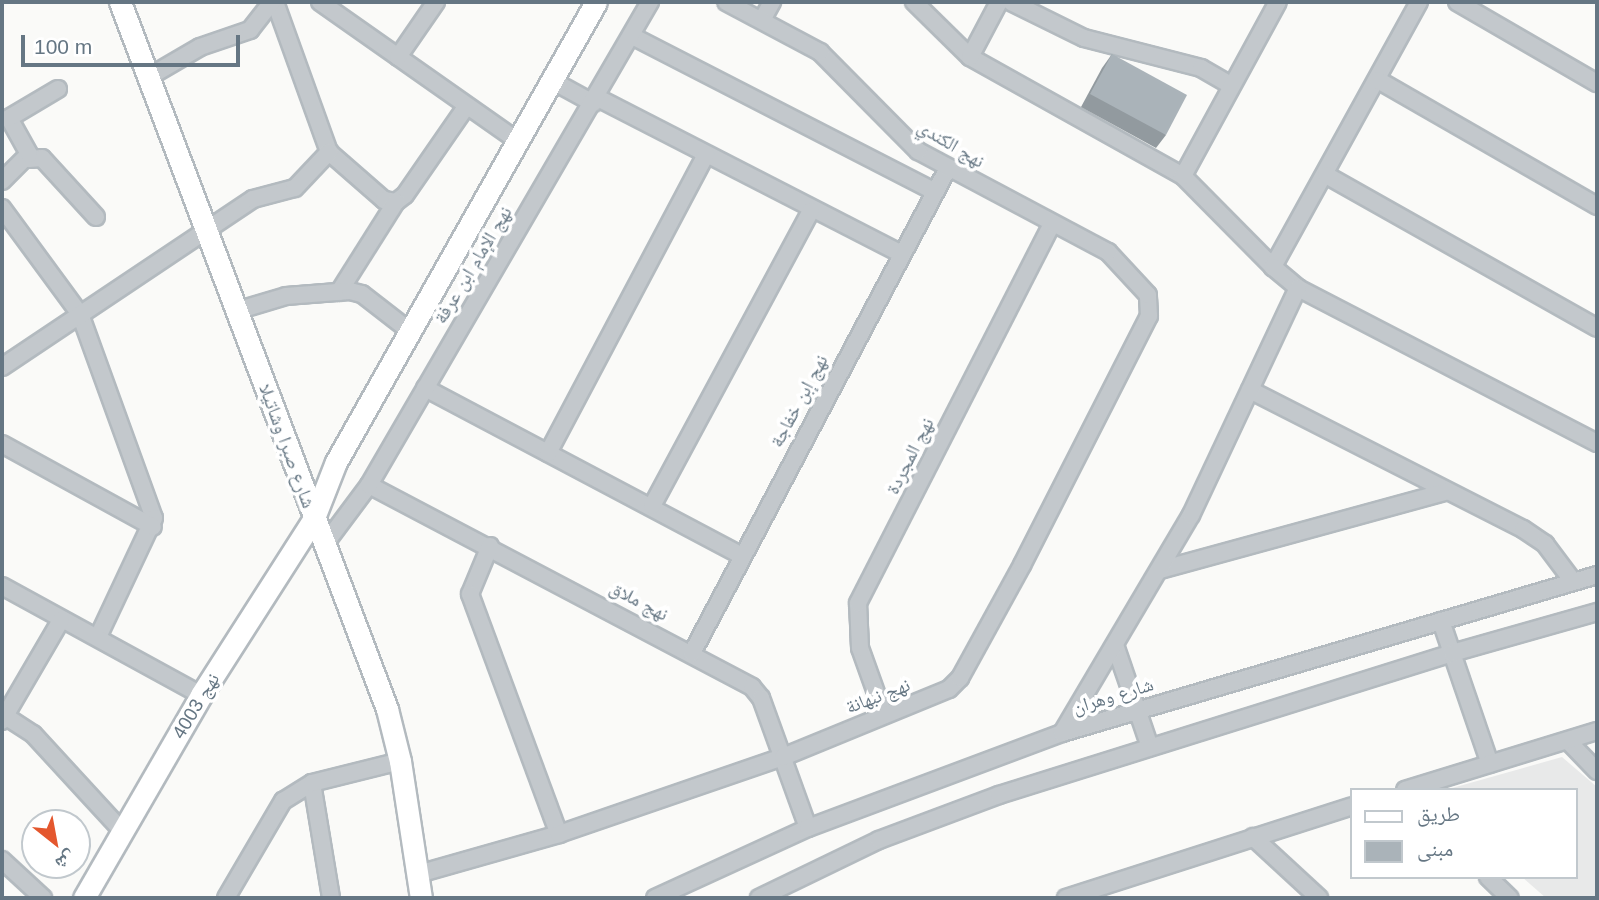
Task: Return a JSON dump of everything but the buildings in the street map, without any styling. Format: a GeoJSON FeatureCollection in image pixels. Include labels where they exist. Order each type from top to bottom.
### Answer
{"type":"FeatureCollection","features":[{"type":"Feature","properties":{"kind":"street","name":"شارع صبرا وشاتيلا"},"geometry":{"type":"LineString","coordinates":[[120,2],[374,671],[400,761],[421,898]]}},
{"type":"Feature","properties":{"kind":"street"},"geometry":{"type":"LineString","coordinates":[[147,78],[200,47],[250,30],[274,2],[329,152],[383,200],[396,202]]}},
{"type":"Feature","properties":{"kind":"street"},"geometry":{"type":"LineString","coordinates":[[320,2],[519,142]]}},
{"type":"Feature","properties":{"kind":"street"},"geometry":{"type":"LineString","coordinates":[[398,57],[436,2]]}},
{"type":"Feature","properties":{"kind":"street","name":"نهج 4003"},"geometry":{"type":"LineString","coordinates":[[84,898],[201,695],[314,518],[336,461],[596,2]]}},
{"type":"Feature","properties":{"kind":"street","name":"نهج الإمام ابن عرفة"},"geometry":{"type":"LineString","coordinates":[[325,544],[369,485],[650,2]]}},
{"type":"Feature","properties":{"kind":"street","name":"نهج الكندي"},"geometry":{"type":"LineString","coordinates":[[726,2],[820,52],[906,143],[947,170],[1117,259],[1148,295],[1149,316]]}},
{"type":"Feature","properties":{"kind":"street"},"geometry":{"type":"LineString","coordinates":[[762,20],[772,2]]}},
{"type":"Feature","properties":{"kind":"street"},"geometry":{"type":"LineString","coordinates":[[914,2],[970,57],[1183,176],[1273,267],[1298,288],[1597,443]]}},
{"type":"Feature","properties":{"kind":"street"},"geometry":{"type":"LineString","coordinates":[[970,57],[999,2]]}},
{"type":"Feature","properties":{"kind":"street"},"geometry":{"type":"LineString","coordinates":[[1011,2],[1084,38],[1201,68],[1231,85]]}},
{"type":"Feature","properties":{"kind":"street"},"geometry":{"type":"LineString","coordinates":[[1273,267],[1419,2]]}},
{"type":"Feature","properties":{"kind":"street"},"geometry":{"type":"LineString","coordinates":[[1457,2],[1597,83]]}},
{"type":"Feature","properties":{"kind":"street"},"geometry":{"type":"LineString","coordinates":[[1183,176],[1274,3]]}},
{"type":"Feature","properties":{"kind":"street"},"geometry":{"type":"LineString","coordinates":[[632,36],[935,192]]}},
{"type":"Feature","properties":{"kind":"street"},"geometry":{"type":"LineString","coordinates":[[1378,80],[1597,206]]}},
{"type":"Feature","properties":{"kind":"street"},"geometry":{"type":"LineString","coordinates":[[553,81],[900,253]]}},
{"type":"Feature","properties":{"kind":"street"},"geometry":{"type":"LineString","coordinates":[[29,159],[9,118],[58,89]]}},
{"type":"Feature","properties":{"kind":"street"},"geometry":{"type":"LineString","coordinates":[[339,292],[396,202],[466,107]]}},
{"type":"Feature","properties":{"kind":"street"},"geometry":{"type":"LineString","coordinates":[[2,367],[253,199],[295,188],[329,152]]}},
{"type":"Feature","properties":{"kind":"street"},"geometry":{"type":"LineString","coordinates":[[548,453],[706,155]]}},
{"type":"Feature","properties":{"kind":"street"},"geometry":{"type":"LineString","coordinates":[[2,181],[29,159],[42,158],[96,217]]}},
{"type":"Feature","properties":{"kind":"street","name":"نهج إبن خفاجة"},"geometry":{"type":"LineString","coordinates":[[692,653],[900,253],[947,170]]}},
{"type":"Feature","properties":{"kind":"street"},"geometry":{"type":"LineString","coordinates":[[1325,175],[1597,328]]}},
{"type":"Feature","properties":{"kind":"street"},"geometry":{"type":"LineString","coordinates":[[2,208],[80,314],[155,518],[98,638]]}},
{"type":"Feature","properties":{"kind":"street"},"geometry":{"type":"LineString","coordinates":[[652,506],[811,211]]}},
{"type":"Feature","properties":{"kind":"street","name":"نهج المجردة"},"geometry":{"type":"LineString","coordinates":[[884,715],[860,648],[858,603],[1052,224]]}},
{"type":"Feature","properties":{"kind":"street"},"geometry":{"type":"LineString","coordinates":[[1062,733],[1160,570],[1298,288]]}},
{"type":"Feature","properties":{"kind":"street"},"geometry":{"type":"LineString","coordinates":[[236,311],[286,296],[339,292],[362,294],[411,332]]}},
{"type":"Feature","properties":{"kind":"street","name":"نهج نبهانة"},"geometry":{"type":"LineString","coordinates":[[418,874],[559,834],[783,757],[884,715],[936,698],[960,678],[1149,316]]}},
{"type":"Feature","properties":{"kind":"street"},"geometry":{"type":"LineString","coordinates":[[425,388],[742,555]]}},
{"type":"Feature","properties":{"kind":"street"},"geometry":{"type":"LineString","coordinates":[[1250,390],[1545,544],[1572,580]]}},
{"type":"Feature","properties":{"kind":"street"},"geometry":{"type":"LineString","coordinates":[[2,444],[153,527]]}},
{"type":"Feature","properties":{"kind":"street","name":"نهج ملاق"},"geometry":{"type":"LineString","coordinates":[[369,485],[692,653],[757,693],[808,828]]}},
{"type":"Feature","properties":{"kind":"street"},"geometry":{"type":"LineString","coordinates":[[1160,570],[1446,492]]}},
{"type":"Feature","properties":{"kind":"street"},"geometry":{"type":"LineString","coordinates":[[490,546],[470,594],[559,834]]}},
{"type":"Feature","properties":{"kind":"street","name":"شارع وهران"},"geometry":{"type":"LineString","coordinates":[[655,898],[808,828],[1062,733],[1572,580],[1597,575]]}},
{"type":"Feature","properties":{"kind":"street"},"geometry":{"type":"LineString","coordinates":[[2,586],[201,695]]}},
{"type":"Feature","properties":{"kind":"street"},"geometry":{"type":"LineString","coordinates":[[760,898],[879,840],[1150,747],[1451,653],[1597,612]]}},
{"type":"Feature","properties":{"kind":"street"},"geometry":{"type":"LineString","coordinates":[[61,620],[3,717],[33,734],[123,832]]}},
{"type":"Feature","properties":{"kind":"street"},"geometry":{"type":"LineString","coordinates":[[1441,621],[1490,764]]}},
{"type":"Feature","properties":{"kind":"street"},"geometry":{"type":"LineString","coordinates":[[1115,645],[1150,747]]}},
{"type":"Feature","properties":{"kind":"street"},"geometry":{"type":"LineString","coordinates":[[1412,788],[1597,732]]}},
{"type":"Feature","properties":{"kind":"street"},"geometry":{"type":"LineString","coordinates":[[1568,741],[1597,771]]}},
{"type":"Feature","properties":{"kind":"street"},"geometry":{"type":"LineString","coordinates":[[226,898],[283,801],[312,783],[400,761]]}},
{"type":"Feature","properties":{"kind":"street"},"geometry":{"type":"LineString","coordinates":[[312,783],[331,898]]}},
{"type":"Feature","properties":{"kind":"street"},"geometry":{"type":"LineString","coordinates":[[1066,898],[1096,894],[1253,837],[1350,807]]}},
{"type":"Feature","properties":{"kind":"street"},"geometry":{"type":"LineString","coordinates":[[1253,837],[1319,898]]}},
{"type":"Feature","properties":{"kind":"street"},"geometry":{"type":"LineString","coordinates":[[2,860],[43,898]]}},
{"type":"Feature","properties":{"kind":"street"},"geometry":{"type":"LineString","coordinates":[[1490,879],[1510,898]]}},
{"type":"Feature","properties":{"kind":"shaded area"},"geometry":{"type":"Polygon","coordinates":[[[1562,757],[1597,787],[1596,898],[1546,898],[1524,879],[1578,879],[1578,788],[1452,788],[1562,757]]]}}]}
